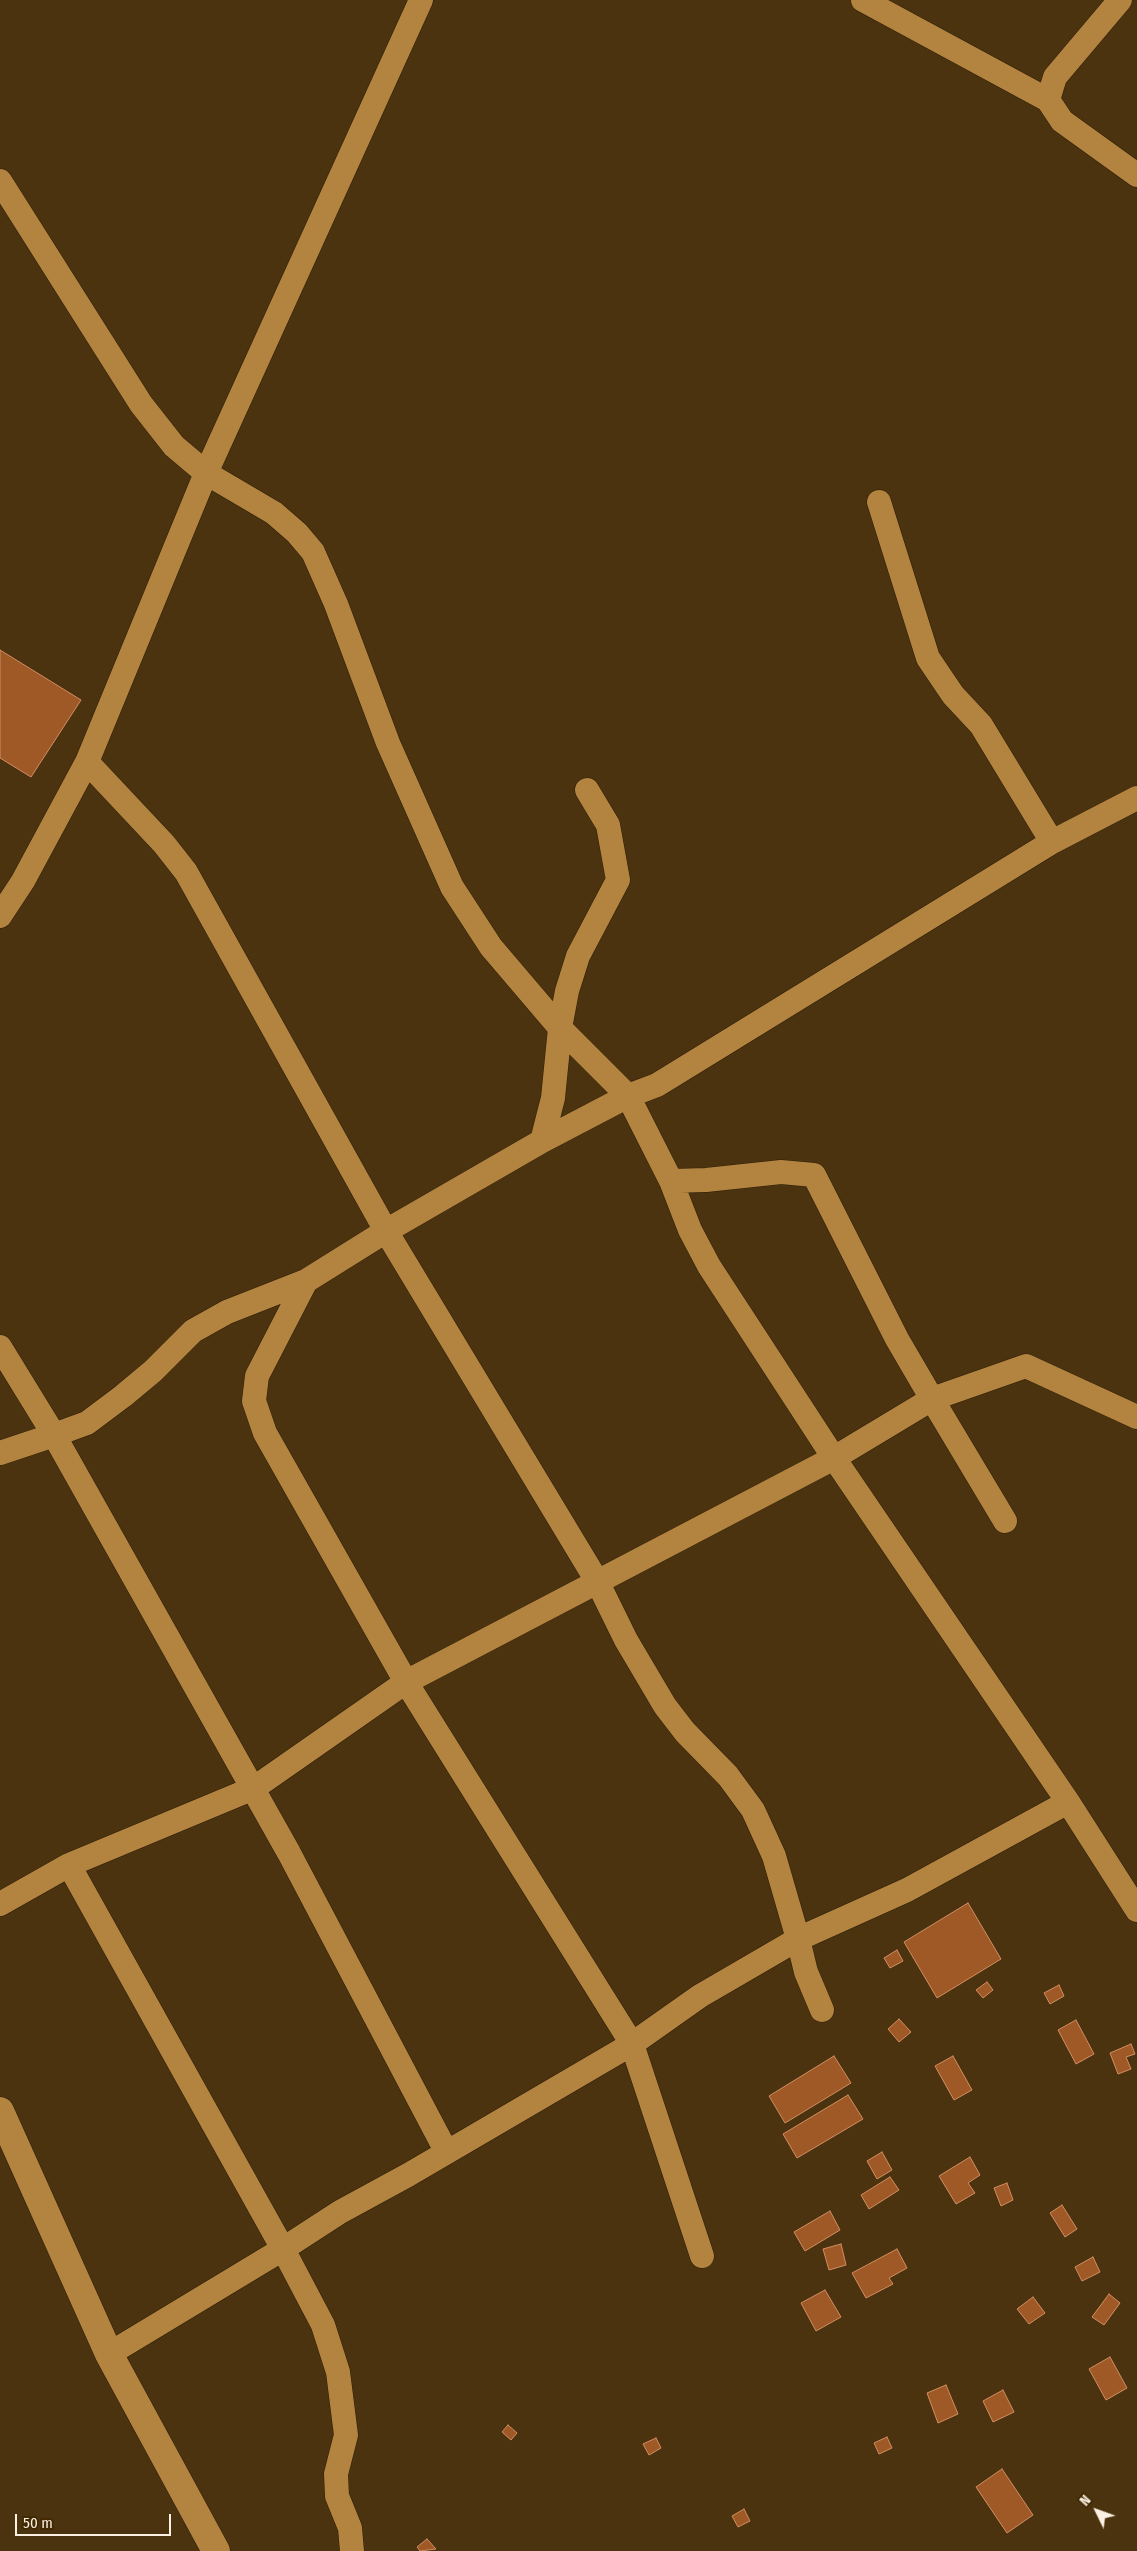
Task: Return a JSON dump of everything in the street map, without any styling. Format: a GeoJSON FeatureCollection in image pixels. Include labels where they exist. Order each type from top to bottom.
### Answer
{"type":"FeatureCollection","features":[{"type":"Feature","properties":{"kind":"street"},"geometry":{"type":"LineString","coordinates":[[0,916],[23,881],[87,762],[206,473],[422,0]]}},
{"type":"Feature","properties":{"kind":"street"},"geometry":{"type":"LineString","coordinates":[[863,0],[1048,100],[1062,121],[1137,175]]}},
{"type":"Feature","properties":{"kind":"street"},"geometry":{"type":"LineString","coordinates":[[1048,100],[1055,77],[1060,70],[1120,0]]}},
{"type":"Feature","properties":{"kind":"street"},"geometry":{"type":"LineString","coordinates":[[0,181],[141,404],[174,446],[206,473],[274,513],[297,533],[313,552],[336,604],[388,743],[452,888],[491,947],[560,1028],[628,1096],[671,1181],[690,1230],[709,1266],[834,1458],[1068,1802],[1137,1910]]}},
{"type":"Feature","properties":{"kind":"street"},"geometry":{"type":"LineString","coordinates":[[879,502],[928,658],[953,695],[980,725],[1052,842]]}},
{"type":"Feature","properties":{"kind":"street"},"geometry":{"type":"LineString","coordinates":[[87,762],[164,844],[186,872],[386,1231],[597,1581],[626,1640],[665,1706],[685,1732],[728,1776],[754,1810],[774,1856],[806,1972],[822,2010]]}},
{"type":"Feature","properties":{"kind":"street"},"geometry":{"type":"LineString","coordinates":[[542,1141],[553,1098],[560,1028],[567,991],[578,956],[618,880],[608,825],[587,790]]}},
{"type":"Feature","properties":{"kind":"street"},"geometry":{"type":"LineString","coordinates":[[0,1453],[54,1436],[87,1423],[153,1371],[193,1330],[227,1312],[306,1281],[386,1231],[542,1141],[628,1096],[657,1085],[1052,842],[1137,798]]}},
{"type":"Feature","properties":{"kind":"street"},"geometry":{"type":"LineString","coordinates":[[671,1181],[706,1180],[781,1172],[814,1175],[897,1339],[1005,1521]]}},
{"type":"Feature","properties":{"kind":"street"},"geometry":{"type":"LineString","coordinates":[[306,1281],[257,1376],[254,1401],[265,1433],[406,1682],[632,2044],[702,2256]]}},
{"type":"Feature","properties":{"kind":"street"},"geometry":{"type":"LineString","coordinates":[[0,1347],[54,1436],[254,1788],[446,2151]]}},
{"type":"Feature","properties":{"kind":"street"},"geometry":{"type":"LineString","coordinates":[[0,1904],[69,1866],[254,1788],[406,1682],[834,1458],[932,1399],[1026,1366],[1137,1417]]}},
{"type":"Feature","properties":{"kind":"street"},"geometry":{"type":"LineString","coordinates":[[109,2354],[283,2249],[340,2212],[632,2044],[700,1996],[798,1939],[907,1890],[1068,1802]]}},
{"type":"Feature","properties":{"kind":"street"},"geometry":{"type":"LineString","coordinates":[[69,1866],[283,2249],[323,2325],[338,2372],[346,2435],[336,2474],[337,2496],[350,2528],[352,2551]]}},
{"type":"Feature","properties":{"kind":"street"},"geometry":{"type":"LineString","coordinates":[[0,2111],[109,2354],[216,2551]]}},
{"type":"Feature","properties":{"kind":"building"},"geometry":{"type":"Polygon","coordinates":[[[0,650],[81,700],[31,777],[0,758],[0,650]]]}},
{"type":"Feature","properties":{"kind":"building"},"geometry":{"type":"Polygon","coordinates":[[[968,1903],[1001,1959],[937,1998],[904,1942],[968,1903]]]}},
{"type":"Feature","properties":{"kind":"building"},"geometry":{"type":"Polygon","coordinates":[[[897,1950],[903,1961],[890,1968],[884,1958],[897,1950]]]}},
{"type":"Feature","properties":{"kind":"building"},"geometry":{"type":"Polygon","coordinates":[[[987,1982],[993,1990],[983,1998],[976,1990],[987,1982]]]}},
{"type":"Feature","properties":{"kind":"building"},"geometry":{"type":"Polygon","coordinates":[[[1059,1985],[1064,1996],[1050,2004],[1044,1993],[1059,1985]]]}},
{"type":"Feature","properties":{"kind":"building"},"geometry":{"type":"Polygon","coordinates":[[[899,2019],[911,2032],[899,2042],[888,2029],[899,2019]]]}},
{"type":"Feature","properties":{"kind":"building"},"geometry":{"type":"Polygon","coordinates":[[[1076,2020],[1094,2054],[1076,2064],[1058,2030],[1076,2020]]]}},
{"type":"Feature","properties":{"kind":"building"},"geometry":{"type":"Polygon","coordinates":[[[1131,2044],[1135,2054],[1126,2057],[1131,2069],[1118,2074],[1110,2053],[1131,2044]]]}},
{"type":"Feature","properties":{"kind":"building"},"geometry":{"type":"Polygon","coordinates":[[[834,2056],[851,2083],[785,2123],[769,2096],[834,2056]]]}},
{"type":"Feature","properties":{"kind":"building"},"geometry":{"type":"Polygon","coordinates":[[[953,2056],[972,2090],[954,2100],[935,2066],[953,2056]]]}},
{"type":"Feature","properties":{"kind":"building"},"geometry":{"type":"Polygon","coordinates":[[[848,2095],[863,2119],[797,2158],[783,2134],[848,2095]]]}},
{"type":"Feature","properties":{"kind":"building"},"geometry":{"type":"Polygon","coordinates":[[[882,2152],[892,2170],[877,2179],[867,2161],[882,2152]]]}},
{"type":"Feature","properties":{"kind":"building"},"geometry":{"type":"Polygon","coordinates":[[[970,2157],[980,2175],[968,2183],[975,2193],[956,2204],[939,2176],[970,2157]]]}},
{"type":"Feature","properties":{"kind":"building"},"geometry":{"type":"Polygon","coordinates":[[[890,2177],[899,2190],[869,2209],[861,2195],[890,2177]]]}},
{"type":"Feature","properties":{"kind":"building"},"geometry":{"type":"Polygon","coordinates":[[[1007,2183],[1013,2200],[1001,2206],[994,2188],[1007,2183]]]}},
{"type":"Feature","properties":{"kind":"building"},"geometry":{"type":"Polygon","coordinates":[[[1062,2205],[1077,2229],[1065,2237],[1050,2213],[1062,2205]]]}},
{"type":"Feature","properties":{"kind":"building"},"geometry":{"type":"Polygon","coordinates":[[[830,2211],[840,2230],[805,2251],[794,2232],[830,2211]]]}},
{"type":"Feature","properties":{"kind":"building"},"geometry":{"type":"Polygon","coordinates":[[[841,2244],[846,2265],[829,2270],[823,2249],[841,2244]]]}},
{"type":"Feature","properties":{"kind":"building"},"geometry":{"type":"Polygon","coordinates":[[[897,2249],[907,2268],[889,2278],[893,2284],[866,2298],[852,2273],[897,2249]]]}},
{"type":"Feature","properties":{"kind":"building"},"geometry":{"type":"Polygon","coordinates":[[[1093,2257],[1100,2272],[1082,2281],[1075,2267],[1093,2257]]]}},
{"type":"Feature","properties":{"kind":"building"},"geometry":{"type":"Polygon","coordinates":[[[825,2290],[841,2317],[816,2331],[801,2303],[825,2290]]]}},
{"type":"Feature","properties":{"kind":"building"},"geometry":{"type":"Polygon","coordinates":[[[1109,2294],[1120,2303],[1104,2325],[1092,2317],[1109,2294]]]}},
{"type":"Feature","properties":{"kind":"building"},"geometry":{"type":"Polygon","coordinates":[[[1033,2297],[1045,2313],[1029,2324],[1017,2309],[1033,2297]]]}},
{"type":"Feature","properties":{"kind":"building"},"geometry":{"type":"Polygon","coordinates":[[[1110,2357],[1127,2388],[1106,2400],[1089,2369],[1110,2357]]]}},
{"type":"Feature","properties":{"kind":"building"},"geometry":{"type":"Polygon","coordinates":[[[946,2385],[958,2414],[938,2423],[927,2393],[946,2385]]]}},
{"type":"Feature","properties":{"kind":"building"},"geometry":{"type":"Polygon","coordinates":[[[1003,2390],[1014,2412],[993,2422],[983,2401],[1003,2390]]]}},
{"type":"Feature","properties":{"kind":"building"},"geometry":{"type":"Polygon","coordinates":[[[508,2425],[517,2433],[511,2440],[502,2432],[508,2425]]]}},
{"type":"Feature","properties":{"kind":"building"},"geometry":{"type":"Polygon","coordinates":[[[887,2437],[892,2448],[879,2454],[874,2443],[887,2437]]]}},
{"type":"Feature","properties":{"kind":"building"},"geometry":{"type":"Polygon","coordinates":[[[656,2438],[661,2448],[649,2455],[643,2444],[656,2438]]]}},
{"type":"Feature","properties":{"kind":"building"},"geometry":{"type":"Polygon","coordinates":[[[1002,2469],[1033,2515],[1007,2533],[976,2487],[1002,2469]]]}},
{"type":"Feature","properties":{"kind":"building"},"geometry":{"type":"Polygon","coordinates":[[[744,2509],[750,2521],[738,2527],[732,2516],[744,2509]]]}},
{"type":"Feature","properties":{"kind":"building"},"geometry":{"type":"Polygon","coordinates":[[[427,2539],[436,2549],[420,2551],[417,2547],[427,2539]]]}}]}
